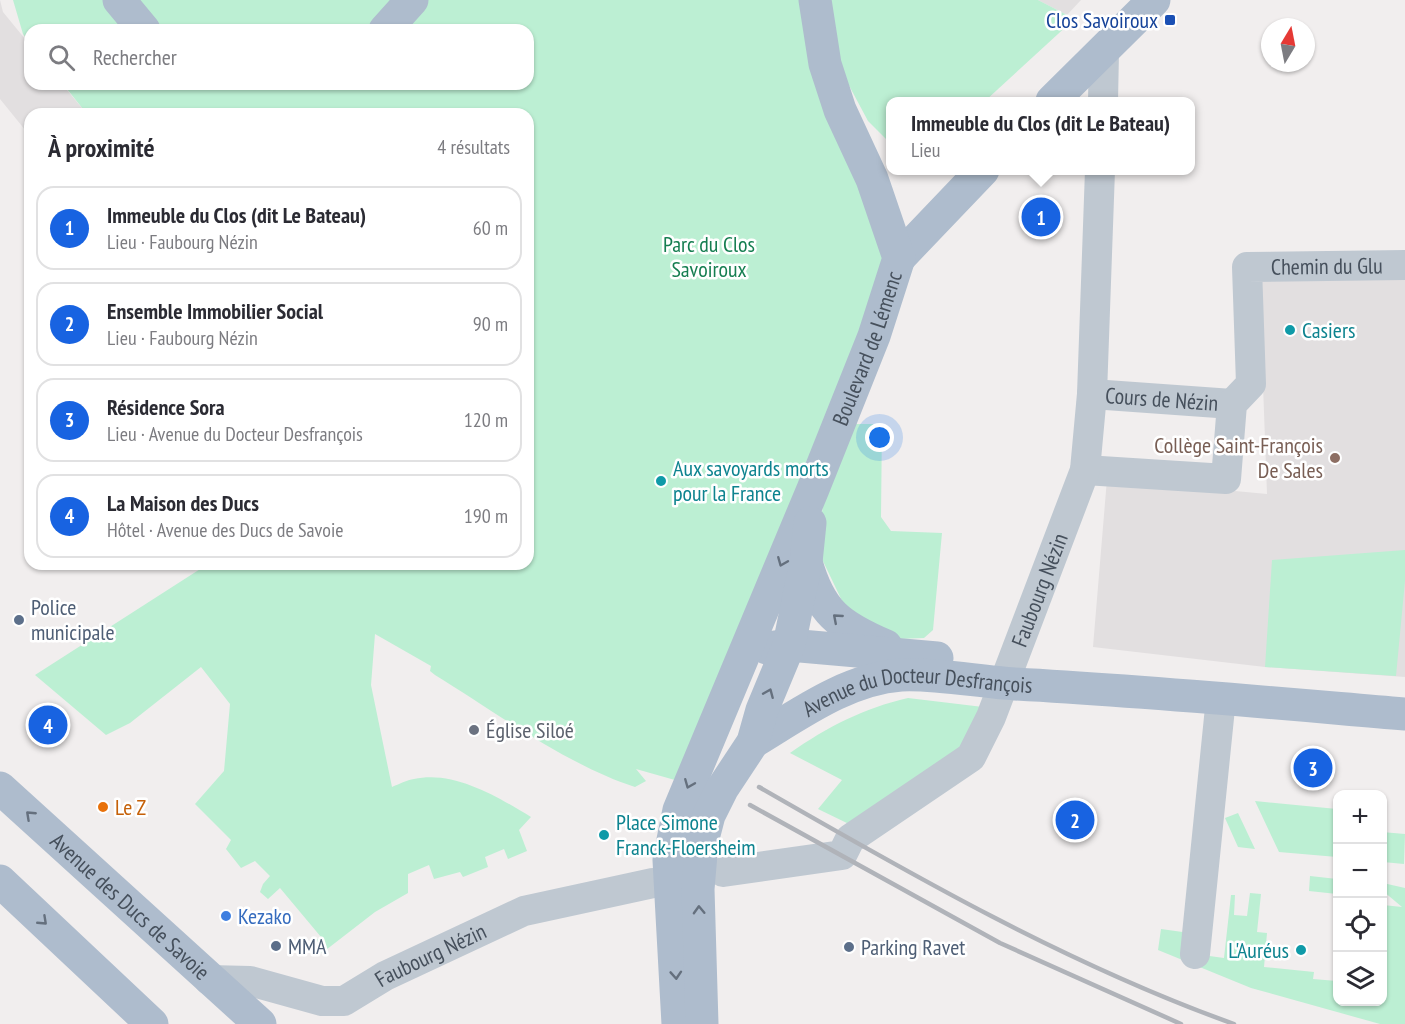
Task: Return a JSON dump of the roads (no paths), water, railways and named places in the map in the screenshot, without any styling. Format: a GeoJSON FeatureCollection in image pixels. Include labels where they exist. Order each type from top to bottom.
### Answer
{"type":"FeatureCollection","features":[{"type":"Feature","properties":{"kind":"main road"},"geometry":{"type":"LineString","coordinates":[[119,0],[139,24]]}},
{"type":"Feature","properties":{"kind":"main road"},"geometry":{"type":"LineString","coordinates":[[390,24],[412,0]]}},
{"type":"Feature","properties":{"kind":"main road","name":"Boulevard de Lémenc"},"geometry":{"type":"LineString","coordinates":[[690,1017],[669,860],[679,810],[874,336],[899,258],[872,179],[840,110],[825,64],[815,0]]}},
{"type":"Feature","properties":{"kind":"main road"},"geometry":{"type":"LineString","coordinates":[[1057,97],[1154,0]]}},
{"type":"Feature","properties":{"kind":"main road"},"geometry":{"type":"LineString","coordinates":[[899,258],[979,175]]}},
{"type":"Feature","properties":{"kind":"main road","name":"Boulevard de Lémenc"},"geometry":{"type":"LineString","coordinates":[[753,742],[762,710],[789,645],[806,562],[813,489]]}},
{"type":"Feature","properties":{"kind":"main road","name":"Avenue du Docteur Desfrançois"},"geometry":{"type":"LineString","coordinates":[[806,562],[814,591],[830,612],[849,628],[904,665]]}},
{"type":"Feature","properties":{"kind":"main road","name":"Avenue du Docteur Desfrançois"},"geometry":{"type":"LineString","coordinates":[[745,651],[789,645],[904,665],[1094,688],[1405,714]]}},
{"type":"Feature","properties":{"kind":"main road","name":"Avenue du Docteur Desfrançois"},"geometry":{"type":"LineString","coordinates":[[753,742],[805,709],[904,665]]}},
{"type":"Feature","properties":{"kind":"main road"},"geometry":{"type":"LineString","coordinates":[[690,1017],[702,842],[709,815],[722,789],[753,742]]}},
{"type":"Feature","properties":{"kind":"main road","name":"Avenue des Ducs de Savoie"},"geometry":{"type":"LineString","coordinates":[[0,788],[259,1024]]}},
{"type":"Feature","properties":{"kind":"main road"},"geometry":{"type":"LineString","coordinates":[[0,881],[152,1024]]}},
{"type":"Feature","properties":{"kind":"street"},"geometry":{"type":"LineString","coordinates":[[1103,97],[1104,52]]}},
{"type":"Feature","properties":{"kind":"street","name":"Faubourg Nézin"},"geometry":{"type":"LineString","coordinates":[[723,872],[842,855],[850,838],[971,757],[991,717],[1085,470],[1092,394],[1100,175]]}},
{"type":"Feature","properties":{"kind":"street","name":"Chemin du Glu"},"geometry":{"type":"LineString","coordinates":[[1247,267],[1405,265]]}},
{"type":"Feature","properties":{"kind":"street","name":"Cours de Nézin"},"geometry":{"type":"LineString","coordinates":[[1085,470],[1226,479],[1232,404],[1251,384],[1247,267]]}},
{"type":"Feature","properties":{"kind":"street","name":"Cours de Nézin"},"geometry":{"type":"LineString","coordinates":[[1092,394],[1232,404]]}},
{"type":"Feature","properties":{"kind":"street"},"geometry":{"type":"LineString","coordinates":[[1195,954],[1221,698]]}},
{"type":"Feature","properties":{"kind":"street","name":"Faubourg Nézin"},"geometry":{"type":"LineString","coordinates":[[209,980],[250,981],[322,1001],[344,1001],[385,976],[524,911],[653,883]]}},
{"type":"Feature","properties":{"kind":"railway"},"geometry":{"type":"LineString","coordinates":[[759,787],[932,885],[1051,946],[1111,974],[1234,1024]]}},
{"type":"Feature","properties":{"kind":"railway"},"geometry":{"type":"LineString","coordinates":[[750,805],[1000,943],[1181,1024]]}},
{"type":"Feature","properties":{"kind":"place","name":"Clos Savoiroux"},"geometry":{"type":"Point","coordinates":[1170,20]}},
{"type":"Feature","properties":{"kind":"place","name":"Immeuble du Clos (dit Le Bateau)"},"geometry":{"type":"Point","coordinates":[1041,217]}},
{"type":"Feature","properties":{"kind":"place","name":"Casiers"},"geometry":{"type":"Point","coordinates":[1290,330]}},
{"type":"Feature","properties":{"kind":"place","name":"Collège Saint-François De Sales"},"geometry":{"type":"Point","coordinates":[1335,458]}},
{"type":"Feature","properties":{"kind":"place","name":"Aux savoyards morts pour la France"},"geometry":{"type":"Point","coordinates":[661,481]}},
{"type":"Feature","properties":{"kind":"place","name":"Police municipale"},"geometry":{"type":"Point","coordinates":[19,620]}},
{"type":"Feature","properties":{"kind":"place","name":"La Maison des Ducs"},"geometry":{"type":"Point","coordinates":[48,725]}},
{"type":"Feature","properties":{"kind":"place","name":"Église Siloé"},"geometry":{"type":"Point","coordinates":[474,730]}},
{"type":"Feature","properties":{"kind":"place","name":"Résidence Sora"},"geometry":{"type":"Point","coordinates":[1313,768]}},
{"type":"Feature","properties":{"kind":"place","name":"Le Z"},"geometry":{"type":"Point","coordinates":[103,807]}},
{"type":"Feature","properties":{"kind":"place","name":"Ensemble Immobilier Social"},"geometry":{"type":"Point","coordinates":[1075,820]}},
{"type":"Feature","properties":{"kind":"place","name":"Place Simone Franck-Floersheim"},"geometry":{"type":"Point","coordinates":[604,835]}},
{"type":"Feature","properties":{"kind":"place","name":"Kezako"},"geometry":{"type":"Point","coordinates":[226,916]}},
{"type":"Feature","properties":{"kind":"place","name":"MMA"},"geometry":{"type":"Point","coordinates":[276,946]}},
{"type":"Feature","properties":{"kind":"place","name":"Parking Ravet"},"geometry":{"type":"Point","coordinates":[849,947]}},
{"type":"Feature","properties":{"kind":"place","name":"L'Auréus"},"geometry":{"type":"Point","coordinates":[1301,950]}},
{"type":"Feature","properties":{"kind":"park label","name":"Parc du Clos Savoiroux"},"geometry":{"type":"Point","coordinates":[709,256]}}]}
